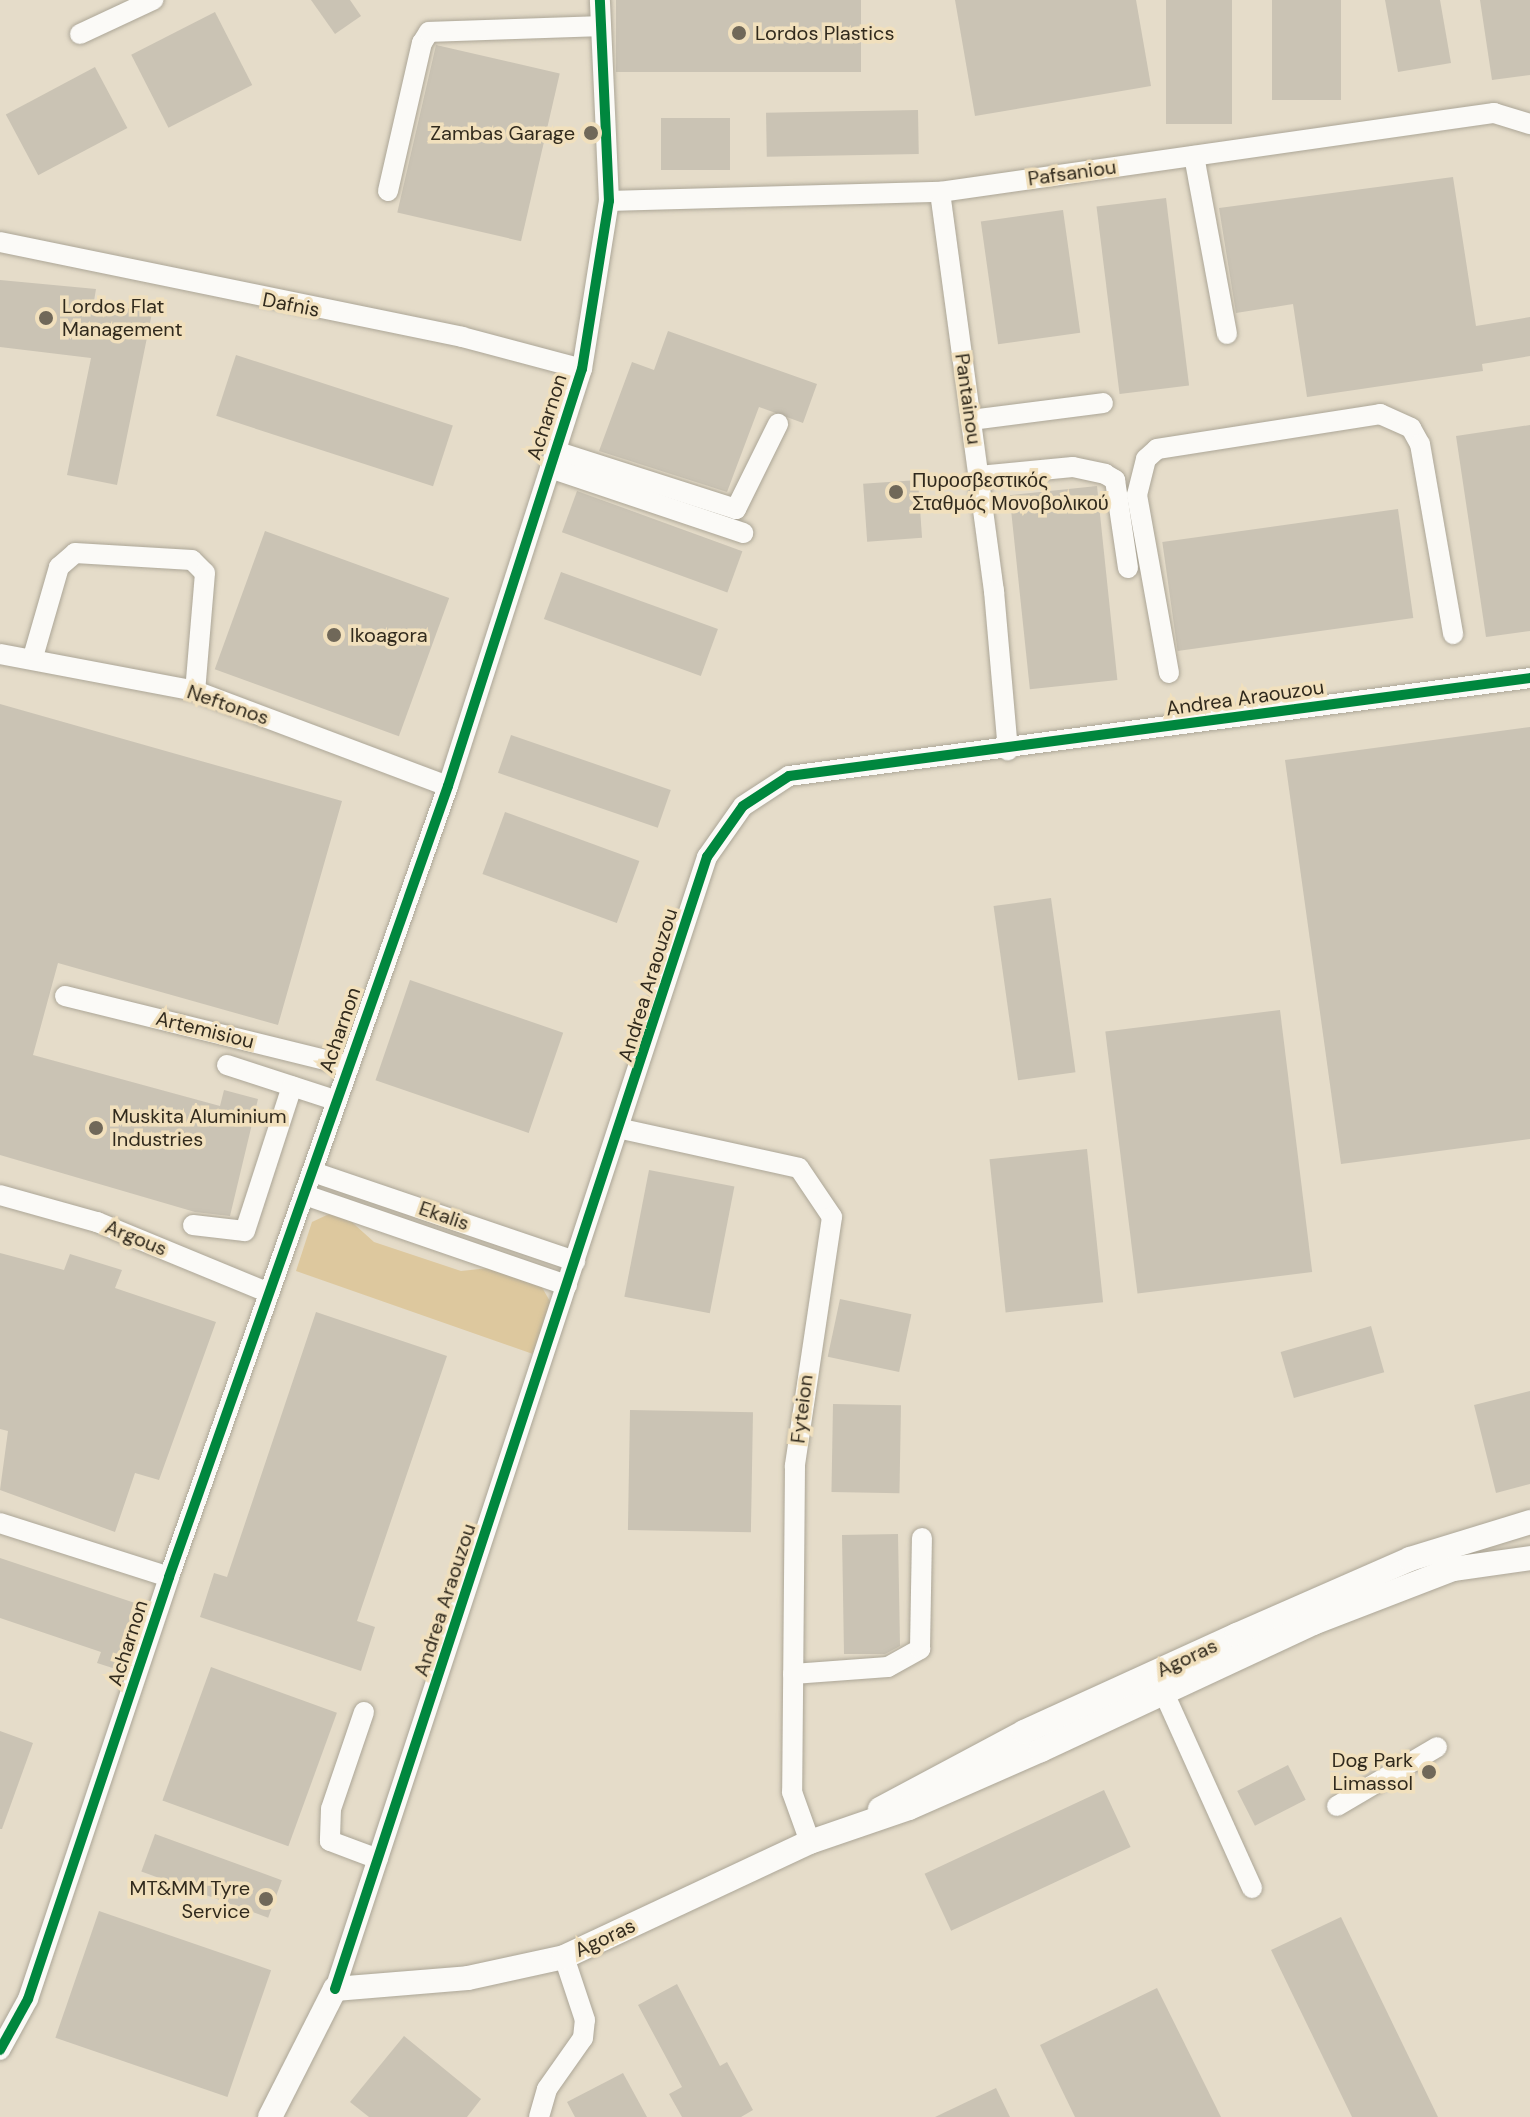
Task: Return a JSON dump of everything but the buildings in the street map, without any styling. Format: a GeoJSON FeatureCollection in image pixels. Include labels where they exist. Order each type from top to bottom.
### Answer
{"type":"FeatureCollection","features":[{"type":"Feature","properties":{"kind":"main road","name":"Agoras"},"geometry":{"type":"LineString","coordinates":[[858,1824],[915,1785],[1237,1635],[1410,1559],[1530,1522]]}},
{"type":"Feature","properties":{"kind":"main road","name":"Agoras"},"geometry":{"type":"LineString","coordinates":[[335,1989],[468,1978],[564,1957],[810,1842],[909,1808],[1417,1581],[1530,1558]]}},
{"type":"Feature","properties":{"kind":"main road","name":"Andrea Araouzou"},"geometry":{"type":"LineString","coordinates":[[270,2117],[335,1989]]}},
{"type":"Feature","properties":{"kind":"street"},"geometry":{"type":"LineString","coordinates":[[80,34],[153,0]]}},
{"type":"Feature","properties":{"kind":"street","name":"Acharnon"},"geometry":{"type":"LineString","coordinates":[[0,2050],[28,1999],[169,1577],[313,1172],[346,1065],[448,786],[582,369],[609,201],[600,0]]}},
{"type":"Feature","properties":{"kind":"street"},"geometry":{"type":"LineString","coordinates":[[388,191],[429,32],[601,26]]}},
{"type":"Feature","properties":{"kind":"street","name":"Pafsaniou"},"geometry":{"type":"LineString","coordinates":[[609,201],[940,192],[1494,113],[1530,124]]}},
{"type":"Feature","properties":{"kind":"street"},"geometry":{"type":"LineString","coordinates":[[1194,156],[1227,334]]}},
{"type":"Feature","properties":{"kind":"street","name":"Pantainou"},"geometry":{"type":"LineString","coordinates":[[940,192],[979,476],[1008,750]]}},
{"type":"Feature","properties":{"kind":"street","name":"Dafnis"},"geometry":{"type":"LineString","coordinates":[[0,242],[462,337],[582,369]]}},
{"type":"Feature","properties":{"kind":"street"},"geometry":{"type":"LineString","coordinates":[[971,420],[1103,403]]}},
{"type":"Feature","properties":{"kind":"street"},"geometry":{"type":"LineString","coordinates":[[1169,673],[1137,495],[1146,459],[1157,449],[1380,414],[1411,428],[1420,444],[1453,634]]}},
{"type":"Feature","properties":{"kind":"street"},"geometry":{"type":"LineString","coordinates":[[552,460],[736,509],[778,424]]}},
{"type":"Feature","properties":{"kind":"street"},"geometry":{"type":"LineString","coordinates":[[552,460],[743,533]]}},
{"type":"Feature","properties":{"kind":"street"},"geometry":{"type":"LineString","coordinates":[[979,476],[1073,467],[1105,474],[1115,480],[1128,568]]}},
{"type":"Feature","properties":{"kind":"street"},"geometry":{"type":"LineString","coordinates":[[33,657],[59,567],[75,553],[192,560],[205,573],[195,691]]}},
{"type":"Feature","properties":{"kind":"street","name":"Neftonos"},"geometry":{"type":"LineString","coordinates":[[0,654],[33,657],[195,691],[448,786]]}},
{"type":"Feature","properties":{"kind":"street","name":"Andrea Araouzou"},"geometry":{"type":"LineString","coordinates":[[335,1989],[575,1261],[622,1129],[707,857],[743,806],[789,776],[1008,750],[1530,678]]}},
{"type":"Feature","properties":{"kind":"street","name":"Artemisiou"},"geometry":{"type":"LineString","coordinates":[[65,996],[346,1065]]}},
{"type":"Feature","properties":{"kind":"street"},"geometry":{"type":"LineString","coordinates":[[227,1065],[335,1100]]}},
{"type":"Feature","properties":{"kind":"street"},"geometry":{"type":"LineString","coordinates":[[193,1225],[245,1231],[292,1086]]}},
{"type":"Feature","properties":{"kind":"street","name":"Fyteion"},"geometry":{"type":"LineString","coordinates":[[622,1129],[799,1168],[832,1217],[795,1466],[792,1792],[810,1842]]}},
{"type":"Feature","properties":{"kind":"street","name":"Ekalis"},"geometry":{"type":"LineString","coordinates":[[313,1172],[575,1261]]}},
{"type":"Feature","properties":{"kind":"street","name":"Argous"},"geometry":{"type":"LineString","coordinates":[[0,1195],[97,1222],[269,1293]]}},
{"type":"Feature","properties":{"kind":"street"},"geometry":{"type":"LineString","coordinates":[[305,1195],[567,1285]]}},
{"type":"Feature","properties":{"kind":"street"},"geometry":{"type":"LineString","coordinates":[[0,1523],[169,1577]]}},
{"type":"Feature","properties":{"kind":"street"},"geometry":{"type":"LineString","coordinates":[[793,1674],[888,1667],[920,1649],[922,1538]]}},
{"type":"Feature","properties":{"kind":"street"},"geometry":{"type":"LineString","coordinates":[[1164,1693],[1252,1888]]}},
{"type":"Feature","properties":{"kind":"street"},"geometry":{"type":"LineString","coordinates":[[364,1712],[331,1809],[330,1841],[378,1859]]}},
{"type":"Feature","properties":{"kind":"street"},"geometry":{"type":"LineString","coordinates":[[1337,1806],[1437,1747]]}},
{"type":"Feature","properties":{"kind":"street"},"geometry":{"type":"LineString","coordinates":[[535,2115],[583,2038],[585,2020],[564,1957]]}},
{"type":"Feature","properties":{"kind":"shaded area"},"geometry":{"type":"Polygon","coordinates":[[[329,1214],[344,1215],[374,1242],[461,1271],[489,1268],[540,1284],[551,1303],[533,1354],[296,1271],[312,1222],[329,1214]]]}},
{"type":"Feature","properties":{"kind":"cycle path"},"geometry":{"type":"LineString","coordinates":[[0,2050],[28,1999],[169,1577],[448,786],[582,369],[609,201],[600,0]]}},
{"type":"Feature","properties":{"kind":"cycle path"},"geometry":{"type":"LineString","coordinates":[[335,1989],[707,857],[743,806],[789,776],[1530,678]]}},
{"type":"Feature","properties":{"kind":"place","name":"Lordos Plastics"},"geometry":{"type":"Point","coordinates":[739,33]}},
{"type":"Feature","properties":{"kind":"place","name":"Zambas Garage"},"geometry":{"type":"Point","coordinates":[591,133]}},
{"type":"Feature","properties":{"kind":"place","name":"Lordos Flat Management"},"geometry":{"type":"Point","coordinates":[46,318]}},
{"type":"Feature","properties":{"kind":"place","name":"Πυροσβεστικός Σταθμός Μονοβολικού"},"geometry":{"type":"Point","coordinates":[896,492]}},
{"type":"Feature","properties":{"kind":"place","name":"Ikoagora"},"geometry":{"type":"Point","coordinates":[334,635]}},
{"type":"Feature","properties":{"kind":"place","name":"Muskita Aluminium Industries"},"geometry":{"type":"Point","coordinates":[96,1128]}},
{"type":"Feature","properties":{"kind":"place","name":"Dog Park Limassol"},"geometry":{"type":"Point","coordinates":[1429,1772]}},
{"type":"Feature","properties":{"kind":"place","name":"MT&MM Tyre Service"},"geometry":{"type":"Point","coordinates":[266,1899]}}]}
